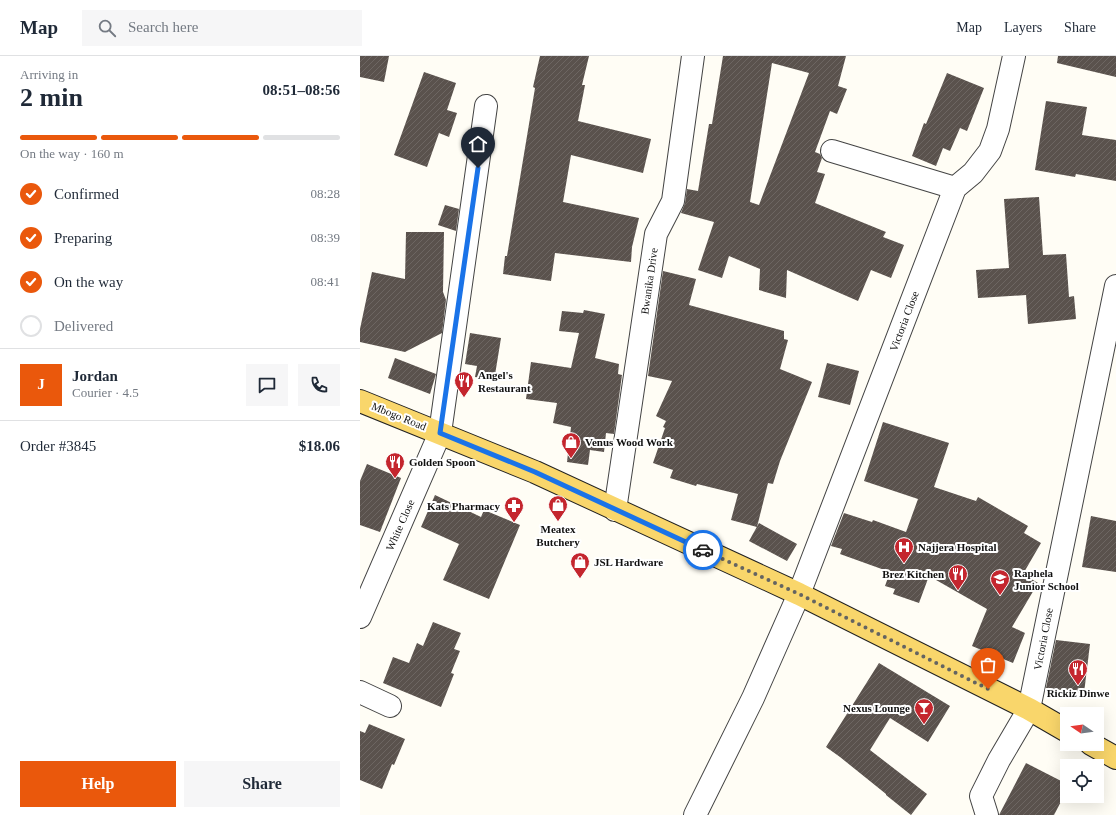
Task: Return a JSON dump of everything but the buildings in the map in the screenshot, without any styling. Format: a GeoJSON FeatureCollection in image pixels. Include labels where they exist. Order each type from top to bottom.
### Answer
{"type":"FeatureCollection","features":[{"type":"Feature","properties":{"kind":"main road","name":"Mbogo Road"},"geometry":{"type":"LineString","coordinates":[[360,401],[535,472],[799,594],[1029,709],[1060,727]]}},
{"type":"Feature","properties":{"kind":"main road"},"geometry":{"type":"LineString","coordinates":[[1104,751],[1116,758]]}},
{"type":"Feature","properties":{"kind":"street","name":"Bwanika Drive"},"geometry":{"type":"LineString","coordinates":[[615,510],[656,234],[672,201],[693,56]]}},
{"type":"Feature","properties":{"kind":"street","name":"Victoria Close"},"geometry":{"type":"LineString","coordinates":[[695,815],[753,698],[799,594],[955,188],[973,173],[990,151],[998,129],[1014,56]]}},
{"type":"Feature","properties":{"kind":"street","name":"White Close"},"geometry":{"type":"LineString","coordinates":[[360,617],[440,433],[486,106]]}},
{"type":"Feature","properties":{"kind":"street"},"geometry":{"type":"LineString","coordinates":[[832,150],[955,188]]}},
{"type":"Feature","properties":{"kind":"street","name":"Victoria Close"},"geometry":{"type":"LineString","coordinates":[[987,815],[981,796],[999,760],[1029,709],[1116,286]]}},
{"type":"Feature","properties":{"kind":"street"},"geometry":{"type":"LineString","coordinates":[[360,692],[390,706]]}},
{"type":"Feature","properties":{"kind":"way so far"},"geometry":{"type":"LineString","coordinates":[[703,550],[799,594],[988,689]]}},
{"type":"Feature","properties":{"kind":"place","name":"Angel's Restaurant"},"geometry":{"type":"Point","coordinates":[464,398]}},
{"type":"Feature","properties":{"kind":"place","name":"Venus Wood Work"},"geometry":{"type":"Point","coordinates":[571,459]}},
{"type":"Feature","properties":{"kind":"place","name":"Golden Spoon"},"geometry":{"type":"Point","coordinates":[395,479]}},
{"type":"Feature","properties":{"kind":"place","name":"Meatex Butchery"},"geometry":{"type":"Point","coordinates":[558,522]}},
{"type":"Feature","properties":{"kind":"place","name":"Kats Pharmacy"},"geometry":{"type":"Point","coordinates":[514,523]}},
{"type":"Feature","properties":{"kind":"place","name":"Najjera Hospital"},"geometry":{"type":"Point","coordinates":[904,564]}},
{"type":"Feature","properties":{"kind":"place","name":"JSL Hardware"},"geometry":{"type":"Point","coordinates":[580,579]}},
{"type":"Feature","properties":{"kind":"place","name":"Brez Kitchen"},"geometry":{"type":"Point","coordinates":[958,591]}},
{"type":"Feature","properties":{"kind":"place","name":"Raphela Junior School"},"geometry":{"type":"Point","coordinates":[1000,596]}},
{"type":"Feature","properties":{"kind":"place","name":"Rickiz Dinwe"},"geometry":{"type":"Point","coordinates":[1078,686]}},
{"type":"Feature","properties":{"kind":"place","name":"Nexus Lounge"},"geometry":{"type":"Point","coordinates":[924,725]}},
{"type":"Feature","properties":{"kind":"route"},"geometry":{"type":"LineString","coordinates":[[478,168],[440,433],[535,472],[703,550]]}}]}
